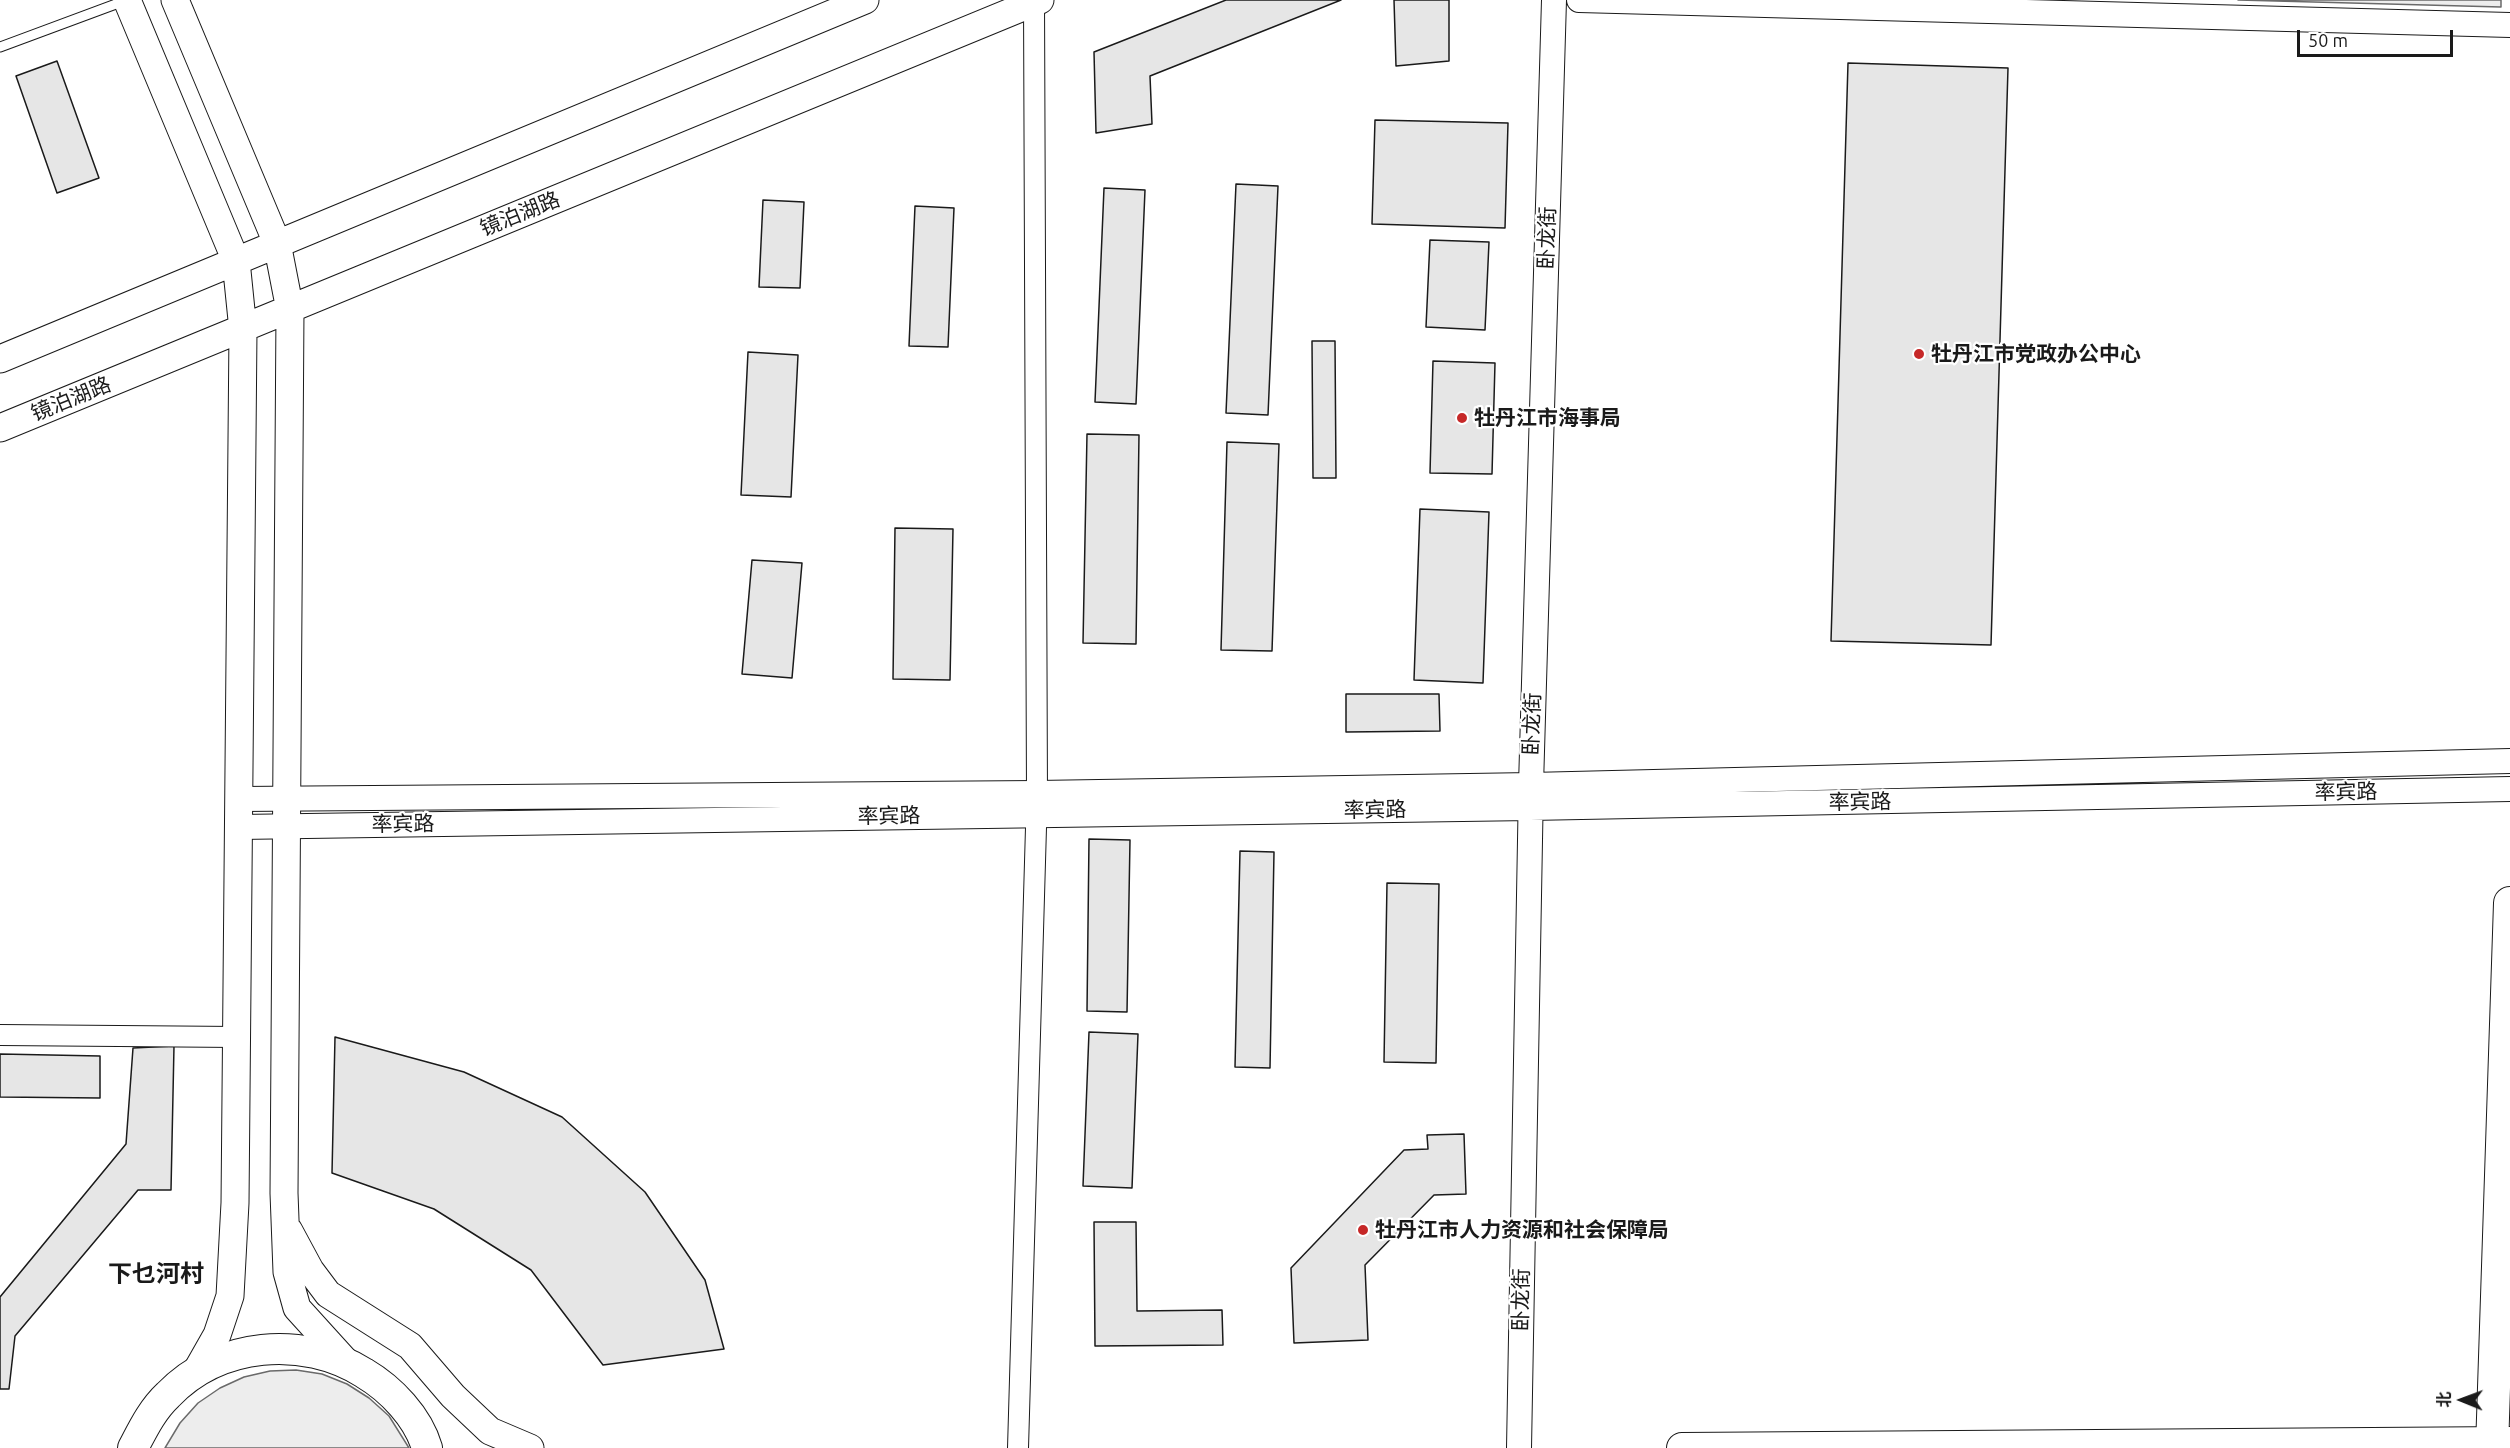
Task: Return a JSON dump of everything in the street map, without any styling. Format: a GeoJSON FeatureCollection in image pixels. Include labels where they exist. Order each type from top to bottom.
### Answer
{"type":"FeatureCollection","features":[{"type":"Feature","properties":{"kind":"highway"},"geometry":{"type":"LineString","coordinates":[[2498,1444],[2510,903]]}},
{"type":"Feature","properties":{"kind":"main road"},"geometry":{"type":"LineString","coordinates":[[126,0],[236,261],[243,330],[235,1203],[230,1296],[217,1335],[195,1372]]}},
{"type":"Feature","properties":{"kind":"main road"},"geometry":{"type":"LineString","coordinates":[[175,0],[277,243],[290,310],[286,812],[285,1225],[287,1272],[297,1308],[346,1362],[385,1388],[405,1408],[430,1445]]}},
{"type":"Feature","properties":{"kind":"main road"},"geometry":{"type":"LineString","coordinates":[[0,359],[865,0]]}},
{"type":"Feature","properties":{"kind":"main road","name":"镜泊湖路"},"geometry":{"type":"LineString","coordinates":[[0,428],[243,330],[1036,1]]}},
{"type":"Feature","properties":{"kind":"main road"},"geometry":{"type":"LineString","coordinates":[[285,1225],[310,1270],[328,1294],[410,1346],[453,1396],[490,1431],[530,1448]]}},
{"type":"Feature","properties":{"kind":"main road"},"geometry":{"type":"LineString","coordinates":[[133,1448],[146,1422],[168,1394],[195,1372],[231,1355],[270,1348],[309,1350],[346,1362]]}},
{"type":"Feature","properties":{"kind":"main road"},"geometry":{"type":"LineString","coordinates":[[1682,1448],[2498,1444]]}},
{"type":"Feature","properties":{"kind":"street","name":"卧龙街"},"geometry":{"type":"LineString","coordinates":[[1519,1448],[1530,797],[1554,0]]}},
{"type":"Feature","properties":{"kind":"street"},"geometry":{"type":"LineString","coordinates":[[1580,0],[2510,24]]}},
{"type":"Feature","properties":{"kind":"street"},"geometry":{"type":"LineString","coordinates":[[1018,1448],[1036,803],[1036,1]]}},
{"type":"Feature","properties":{"kind":"street","name":"率宾路"},"geometry":{"type":"LineString","coordinates":[[1530,797],[2510,761]]}},
{"type":"Feature","properties":{"kind":"street","name":"率宾路"},"geometry":{"type":"LineString","coordinates":[[240,799],[286,812],[1530,797],[2510,789]]}},
{"type":"Feature","properties":{"kind":"street","name":"率宾路"},"geometry":{"type":"LineString","coordinates":[[239,827],[286,812]]}},
{"type":"Feature","properties":{"kind":"street"},"geometry":{"type":"LineString","coordinates":[[0,1035],[237,1037]]}},
{"type":"Feature","properties":{"kind":"lane"},"geometry":{"type":"LineString","coordinates":[[0,47],[126,0]]}},
{"type":"Feature","properties":{"kind":"shaded area"},"geometry":{"type":"Polygon","coordinates":[[[2238,0],[2501,0],[2501,7],[2238,0]]]}},
{"type":"Feature","properties":{"kind":"shaded area"},"geometry":{"type":"Polygon","coordinates":[[[296,1370],[322,1374],[347,1384],[369,1398],[389,1416],[409,1448],[165,1448],[180,1423],[198,1403],[220,1388],[244,1377],[270,1371],[296,1370]]]}},
{"type":"Feature","properties":{"kind":"building"},"geometry":{"type":"Polygon","coordinates":[[[1226,0],[1341,0],[1150,76],[1152,124],[1096,133],[1094,52],[1226,0]]]}},
{"type":"Feature","properties":{"kind":"building"},"geometry":{"type":"Polygon","coordinates":[[[1394,0],[1449,0],[1449,61],[1396,66],[1394,0]]]}},
{"type":"Feature","properties":{"kind":"building"},"geometry":{"type":"Polygon","coordinates":[[[57,61],[99,178],[57,193],[16,76],[57,61]]]}},
{"type":"Feature","properties":{"kind":"building","name":"牡丹江市党政办公中心"},"geometry":{"type":"Polygon","coordinates":[[[1848,63],[2008,68],[1991,645],[1831,641],[1848,63]]]}},
{"type":"Feature","properties":{"kind":"building"},"geometry":{"type":"Polygon","coordinates":[[[1375,120],[1508,123],[1505,228],[1372,224],[1375,120]]]}},
{"type":"Feature","properties":{"kind":"building"},"geometry":{"type":"Polygon","coordinates":[[[1236,184],[1278,186],[1268,415],[1226,413],[1236,184]]]}},
{"type":"Feature","properties":{"kind":"building"},"geometry":{"type":"Polygon","coordinates":[[[1104,188],[1145,190],[1136,404],[1095,402],[1104,188]]]}},
{"type":"Feature","properties":{"kind":"building"},"geometry":{"type":"Polygon","coordinates":[[[763,200],[804,202],[800,288],[759,287],[763,200]]]}},
{"type":"Feature","properties":{"kind":"building"},"geometry":{"type":"Polygon","coordinates":[[[915,206],[954,208],[948,347],[909,346],[915,206]]]}},
{"type":"Feature","properties":{"kind":"building"},"geometry":{"type":"Polygon","coordinates":[[[1430,240],[1489,242],[1485,330],[1426,327],[1430,240]]]}},
{"type":"Feature","properties":{"kind":"building"},"geometry":{"type":"Polygon","coordinates":[[[1312,341],[1335,341],[1336,478],[1313,478],[1312,341]]]}},
{"type":"Feature","properties":{"kind":"building"},"geometry":{"type":"Polygon","coordinates":[[[748,352],[798,355],[791,497],[741,495],[748,352]]]}},
{"type":"Feature","properties":{"kind":"building","name":"牡丹江市海事局"},"geometry":{"type":"Polygon","coordinates":[[[1433,361],[1495,363],[1492,474],[1430,473],[1433,361]]]}},
{"type":"Feature","properties":{"kind":"building"},"geometry":{"type":"Polygon","coordinates":[[[1087,434],[1139,435],[1136,644],[1083,643],[1087,434]]]}},
{"type":"Feature","properties":{"kind":"building"},"geometry":{"type":"Polygon","coordinates":[[[1227,442],[1279,444],[1272,651],[1221,650],[1227,442]]]}},
{"type":"Feature","properties":{"kind":"building"},"geometry":{"type":"Polygon","coordinates":[[[1420,509],[1489,512],[1483,683],[1414,680],[1420,509]]]}},
{"type":"Feature","properties":{"kind":"building"},"geometry":{"type":"Polygon","coordinates":[[[895,528],[953,529],[950,680],[893,679],[895,528]]]}},
{"type":"Feature","properties":{"kind":"building"},"geometry":{"type":"Polygon","coordinates":[[[752,560],[802,563],[792,678],[742,674],[752,560]]]}},
{"type":"Feature","properties":{"kind":"building"},"geometry":{"type":"Polygon","coordinates":[[[1346,694],[1439,694],[1440,731],[1346,732],[1346,694]]]}},
{"type":"Feature","properties":{"kind":"building"},"geometry":{"type":"Polygon","coordinates":[[[1089,839],[1130,840],[1127,1012],[1087,1011],[1089,839]]]}},
{"type":"Feature","properties":{"kind":"building"},"geometry":{"type":"Polygon","coordinates":[[[1240,851],[1274,852],[1270,1068],[1235,1067],[1240,851]]]}},
{"type":"Feature","properties":{"kind":"building"},"geometry":{"type":"Polygon","coordinates":[[[1387,883],[1439,884],[1436,1063],[1384,1062],[1387,883]]]}},
{"type":"Feature","properties":{"kind":"building"},"geometry":{"type":"Polygon","coordinates":[[[1089,1032],[1138,1034],[1132,1188],[1083,1186],[1089,1032]]]}},
{"type":"Feature","properties":{"kind":"building"},"geometry":{"type":"Polygon","coordinates":[[[335,1037],[464,1072],[562,1117],[645,1192],[705,1280],[724,1349],[603,1365],[531,1270],[434,1209],[332,1173],[335,1037]]]}},
{"type":"Feature","properties":{"kind":"building"},"geometry":{"type":"Polygon","coordinates":[[[174,1046],[171,1190],[138,1190],[15,1336],[9,1389],[0,1389],[0,1297],[126,1144],[133,1048],[174,1046]]]}},
{"type":"Feature","properties":{"kind":"building"},"geometry":{"type":"Polygon","coordinates":[[[0,1054],[100,1056],[100,1098],[0,1097],[0,1054]]]}},
{"type":"Feature","properties":{"kind":"building","name":"牡丹江市人力资源和社会保障局"},"geometry":{"type":"Polygon","coordinates":[[[1464,1134],[1466,1194],[1434,1195],[1365,1265],[1368,1340],[1294,1343],[1291,1268],[1404,1150],[1428,1149],[1427,1135],[1464,1134]]]}},
{"type":"Feature","properties":{"kind":"building"},"geometry":{"type":"Polygon","coordinates":[[[1094,1222],[1136,1222],[1137,1311],[1222,1310],[1223,1345],[1095,1346],[1094,1222]]]}},
{"type":"Feature","properties":{"kind":"place","name":"牡丹江市党政办公中心"},"geometry":{"type":"Point","coordinates":[1919,354]}},
{"type":"Feature","properties":{"kind":"place","name":"牡丹江市海事局"},"geometry":{"type":"Point","coordinates":[1462,418]}},
{"type":"Feature","properties":{"kind":"place","name":"牡丹江市人力资源和社会保障局"},"geometry":{"type":"Point","coordinates":[1363,1230]}},
{"type":"Feature","properties":{"kind":"district","name":"下乜河村"},"geometry":{"type":"Point","coordinates":[156,1274]}}]}
